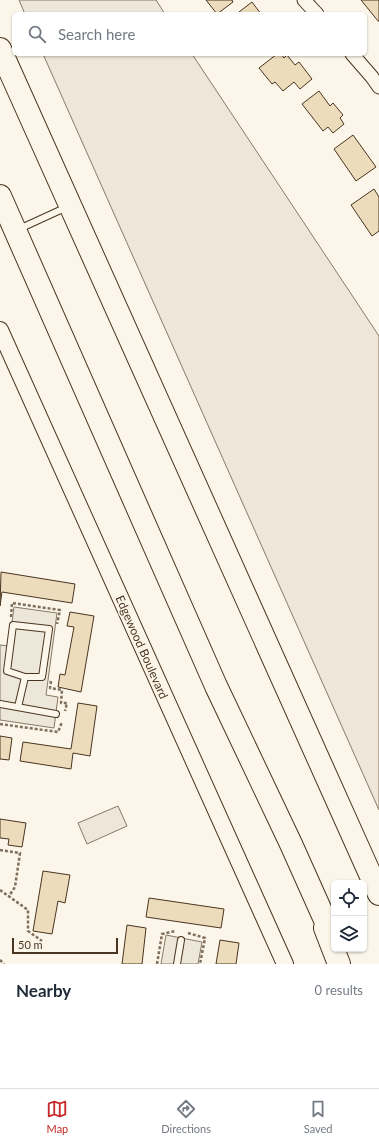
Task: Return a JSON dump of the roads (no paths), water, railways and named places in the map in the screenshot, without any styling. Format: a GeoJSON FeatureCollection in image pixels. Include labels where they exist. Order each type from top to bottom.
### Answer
{"type":"FeatureCollection","features":[{"type":"Feature","properties":{"kind":"highway"},"geometry":{"type":"LineString","coordinates":[[0,49],[379,894]]}},
{"type":"Feature","properties":{"kind":"highway"},"geometry":{"type":"LineString","coordinates":[[0,196],[216,686],[291,844],[331,933]]}},
{"type":"Feature","properties":{"kind":"highway"},"geometry":{"type":"LineString","coordinates":[[291,844],[339,964]]}},
{"type":"Feature","properties":{"kind":"highway"},"geometry":{"type":"LineString","coordinates":[[339,952],[345,964]]}},
{"type":"Feature","properties":{"kind":"street"},"geometry":{"type":"LineString","coordinates":[[304,0],[314,12]]}},
{"type":"Feature","properties":{"kind":"street"},"geometry":{"type":"LineString","coordinates":[[354,56],[379,87]]}},
{"type":"Feature","properties":{"kind":"street","name":"Edgewood Boulevard"},"geometry":{"type":"LineString","coordinates":[[0,330],[285,964]]}},
{"type":"Feature","properties":{"kind":"lane"},"geometry":{"type":"LineString","coordinates":[[16,230],[70,206]]}},
{"type":"Feature","properties":{"kind":"lane"},"geometry":{"type":"LineString","coordinates":[[13,625],[49,629],[42,677],[25,677],[7,671],[13,625]]}},
{"type":"Feature","properties":{"kind":"lane"},"geometry":{"type":"LineString","coordinates":[[18,707],[25,677]]}},
{"type":"Feature","properties":{"kind":"lane"},"geometry":{"type":"LineString","coordinates":[[0,704],[56,714]]}},
{"type":"Feature","properties":{"kind":"lane"},"geometry":{"type":"LineString","coordinates":[[177,964],[182,940]]}}]}
